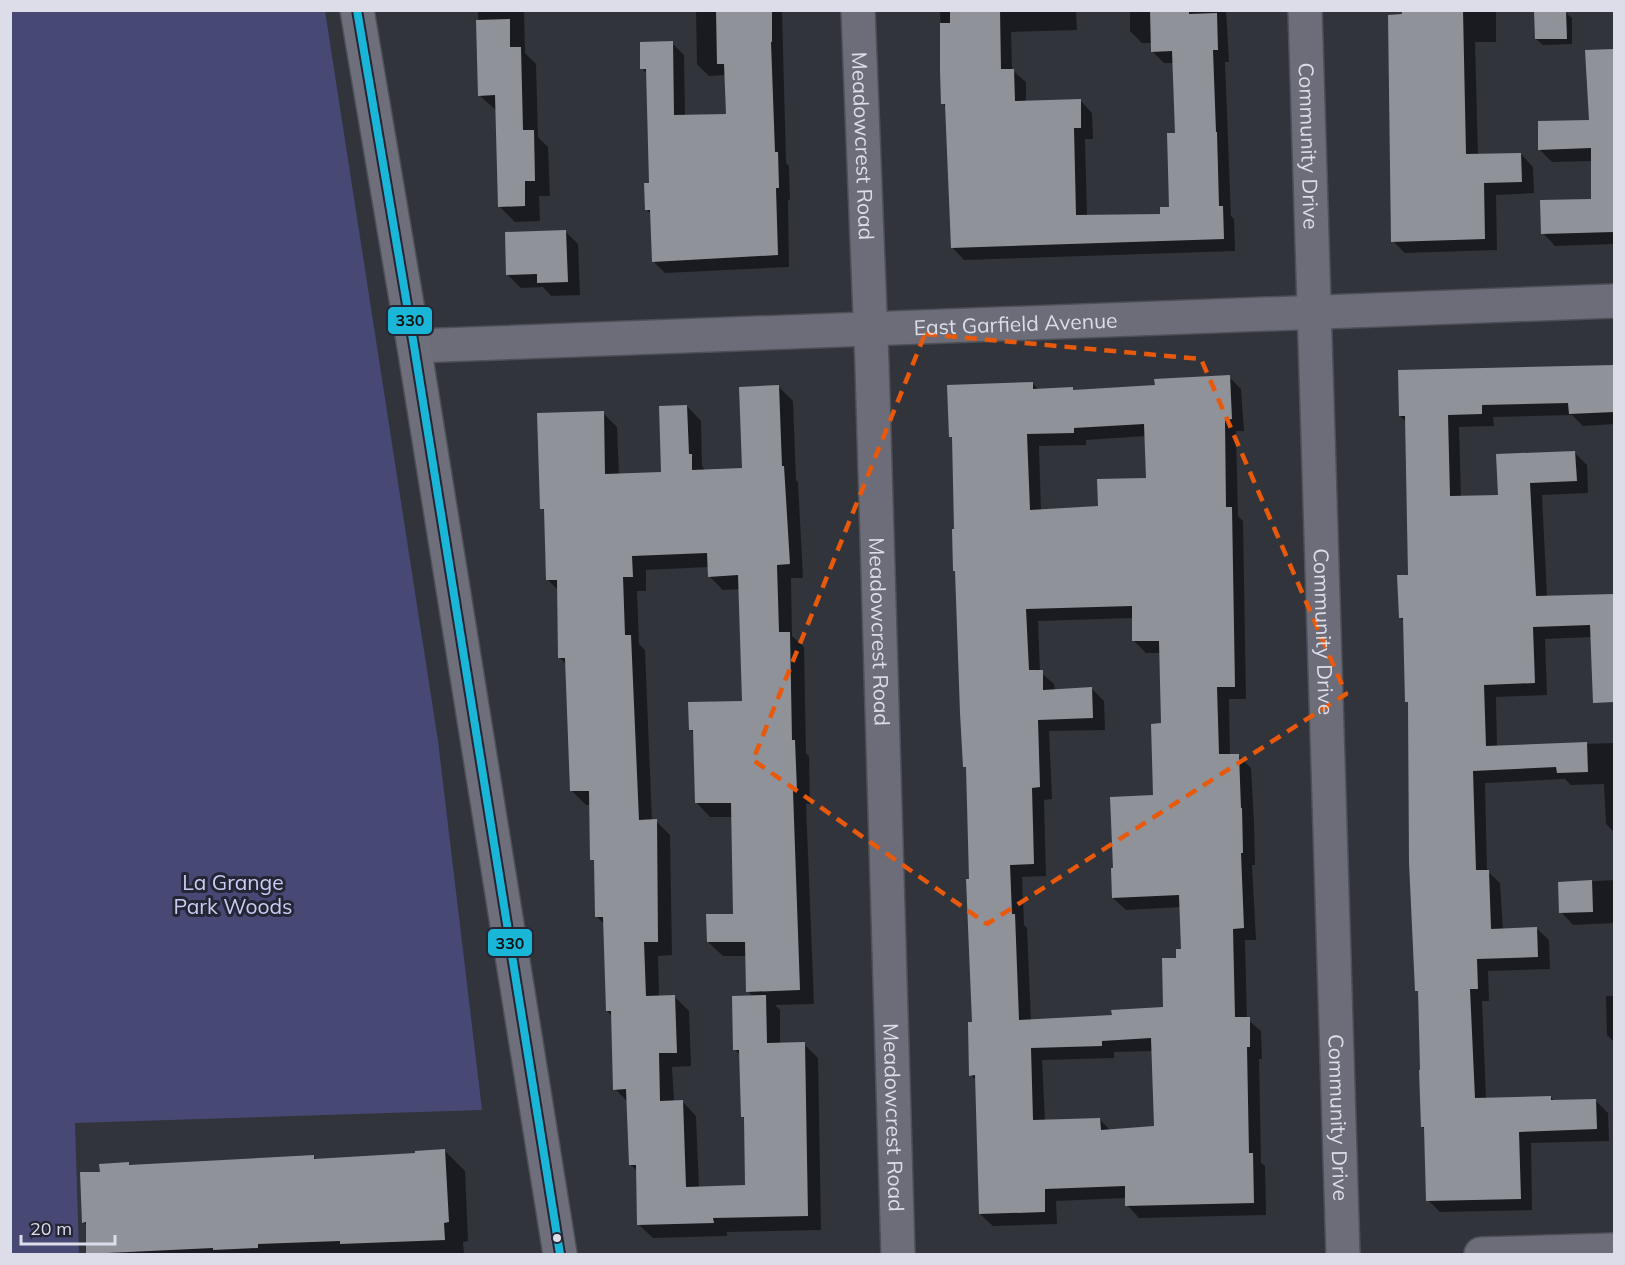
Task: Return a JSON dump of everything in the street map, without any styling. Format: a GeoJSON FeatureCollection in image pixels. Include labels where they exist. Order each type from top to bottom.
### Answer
{"type":"FeatureCollection","features":[{"type":"Feature","properties":{"kind":"main road"},"geometry":{"type":"LineString","coordinates":[[357,10],[414,346],[560,1254]]}},
{"type":"Feature","properties":{"kind":"street","name":"Meadowcrest Road"},"geometry":{"type":"LineString","coordinates":[[858,10],[871,330],[898,1254]]}},
{"type":"Feature","properties":{"kind":"street","name":"Community Drive"},"geometry":{"type":"LineString","coordinates":[[1305,10],[1343,1254]]}},
{"type":"Feature","properties":{"kind":"street","name":"East Garfield Avenue"},"geometry":{"type":"LineString","coordinates":[[414,346],[1614,301]]}},
{"type":"Feature","properties":{"kind":"street"},"geometry":{"type":"LineString","coordinates":[[1481,1254],[1614,1250]]}},
{"type":"Feature","properties":{"kind":"highlighted area"},"geometry":{"type":"Polygon","coordinates":[[[925,334],[1201,359],[1346,694],[987,924],[753,760],[925,334]]]}},
{"type":"Feature","properties":{"kind":"green space","name":"La Grange Park Woods"},"geometry":{"type":"Polygon","coordinates":[[[10,11],[325,11],[438,741],[482,1110],[75,1123],[79,1254],[11,1254],[10,11]]]}},
{"type":"Feature","properties":{"kind":"building"},"geometry":{"type":"Polygon","coordinates":[[[716,10],[772,10],[775,152],[778,152],[779,188],[776,188],[778,255],[652,262],[650,210],[645,210],[644,183],[649,183],[646,69],[640,69],[640,42],[673,41],[674,115],[726,114],[724,64],[717,64],[716,10]]]}},
{"type":"Feature","properties":{"kind":"building"},"geometry":{"type":"Polygon","coordinates":[[[950,10],[1000,10],[1001,69],[1014,69],[1015,101],[1081,99],[1081,128],[1074,128],[1076,215],[1160,214],[1160,207],[1169,207],[1167,133],[1175,133],[1172,51],[1151,52],[1150,10],[1189,10],[1189,14],[1217,13],[1218,50],[1213,50],[1219,206],[1223,206],[1224,239],[951,248],[945,104],[941,104],[940,71],[940,23],[950,23],[950,10]]]}},
{"type":"Feature","properties":{"kind":"building"},"geometry":{"type":"Polygon","coordinates":[[[1402,10],[1463,10],[1466,154],[1521,153],[1522,182],[1484,183],[1485,239],[1391,242],[1388,15],[1402,14],[1402,10]]]}},
{"type":"Feature","properties":{"kind":"building"},"geometry":{"type":"Polygon","coordinates":[[[1534,10],[1566,10],[1567,39],[1535,39],[1534,10]]]}},
{"type":"Feature","properties":{"kind":"building"},"geometry":{"type":"Polygon","coordinates":[[[510,19],[510,47],[521,47],[523,130],[534,130],[535,181],[525,181],[525,206],[498,207],[495,95],[478,96],[476,20],[510,19]]]}},
{"type":"Feature","properties":{"kind":"building"},"geometry":{"type":"Polygon","coordinates":[[[1614,49],[1614,232],[1541,234],[1540,200],[1591,199],[1591,148],[1538,150],[1538,121],[1589,120],[1585,50],[1614,49]]]}},
{"type":"Feature","properties":{"kind":"building"},"geometry":{"type":"Polygon","coordinates":[[[566,230],[568,282],[537,283],[537,274],[506,275],[505,232],[566,230]]]}},
{"type":"Feature","properties":{"kind":"building"},"geometry":{"type":"Polygon","coordinates":[[[1614,365],[1614,412],[1569,414],[1568,403],[1482,405],[1482,414],[1448,415],[1450,496],[1498,495],[1496,454],[1575,451],[1577,481],[1530,483],[1536,596],[1614,594],[1614,702],[1593,703],[1590,625],[1533,627],[1535,683],[1484,685],[1486,746],[1587,742],[1588,772],[1557,773],[1556,767],[1473,771],[1476,870],[1489,870],[1491,929],[1537,927],[1538,957],[1477,959],[1478,989],[1470,989],[1475,1098],[1551,1096],[1551,1100],[1596,1099],[1597,1129],[1519,1132],[1521,1199],[1426,1201],[1424,1127],[1421,1127],[1418,991],[1415,991],[1409,862],[1408,702],[1405,702],[1403,618],[1399,618],[1397,575],[1408,575],[1405,416],[1399,416],[1398,370],[1614,365]]]}},
{"type":"Feature","properties":{"kind":"building"},"geometry":{"type":"Polygon","coordinates":[[[1230,375],[1232,419],[1225,420],[1226,507],[1232,507],[1235,687],[1217,687],[1219,754],[1239,754],[1244,928],[1233,929],[1235,1017],[1250,1017],[1250,1047],[1247,1047],[1249,1153],[1253,1153],[1254,1203],[1125,1206],[1125,1186],[1045,1189],[1045,1212],[979,1214],[975,1075],[969,1076],[968,1022],[972,1022],[966,879],[969,879],[966,767],[963,767],[960,713],[955,571],[953,571],[952,437],[949,437],[947,385],[1033,382],[1033,389],[1073,387],[1073,390],[1155,385],[1154,379],[1230,375]],[[1144,424],[1074,428],[1074,433],[1027,434],[1030,510],[1098,506],[1097,479],[1146,478],[1144,424]],[[1132,606],[1026,609],[1029,670],[1043,670],[1043,690],[1092,687],[1093,718],[1038,720],[1040,787],[1032,788],[1034,864],[1010,865],[1012,914],[1015,914],[1019,1020],[1112,1015],[1111,1010],[1163,1007],[1162,958],[1176,958],[1176,949],[1181,949],[1179,895],[1112,898],[1110,797],[1153,795],[1151,724],[1161,723],[1159,641],[1132,641],[1132,606]],[[1151,1038],[1102,1041],[1102,1046],[1031,1048],[1033,1120],[1100,1118],[1101,1130],[1154,1126],[1151,1038]]]}},
{"type":"Feature","properties":{"kind":"building"},"geometry":{"type":"Polygon","coordinates":[[[779,385],[782,466],[784,466],[790,564],[777,565],[779,632],[790,632],[792,740],[795,740],[797,791],[793,791],[800,990],[746,992],[745,942],[707,942],[706,914],[733,914],[731,803],[695,803],[693,730],[689,730],[688,702],[742,701],[738,575],[708,577],[707,553],[632,556],[633,577],[623,577],[625,635],[631,635],[639,820],[657,819],[658,942],[644,942],[646,996],[675,995],[677,1053],[659,1053],[660,1101],[683,1100],[686,1187],[745,1185],[744,1117],[741,1117],[739,1050],[733,1050],[732,996],[766,995],[767,1043],[805,1042],[808,1216],[713,1218],[714,1223],[637,1225],[636,1165],[629,1165],[626,1089],[613,1090],[611,1011],[606,1011],[603,917],[595,917],[594,860],[590,860],[589,791],[570,791],[565,658],[558,658],[557,580],[546,580],[544,509],[540,509],[537,413],[604,411],[605,474],[661,472],[659,406],[687,405],[692,470],[742,468],[739,387],[779,385]]]}},
{"type":"Feature","properties":{"kind":"building"},"geometry":{"type":"Polygon","coordinates":[[[1592,880],[1593,912],[1559,913],[1558,882],[1592,880]]]}},
{"type":"Feature","properties":{"kind":"building"},"geometry":{"type":"Polygon","coordinates":[[[445,1149],[449,1222],[444,1223],[445,1240],[258,1244],[258,1248],[86,1254],[86,1222],[82,1223],[80,1172],[100,1172],[99,1164],[129,1162],[129,1165],[314,1155],[314,1159],[445,1149]]]}},
{"type":"Feature","properties":{"kind":"transit line","name":"330"},"geometry":{"type":"LineString","coordinates":[[357,10],[414,346],[560,1254]]}}]}
